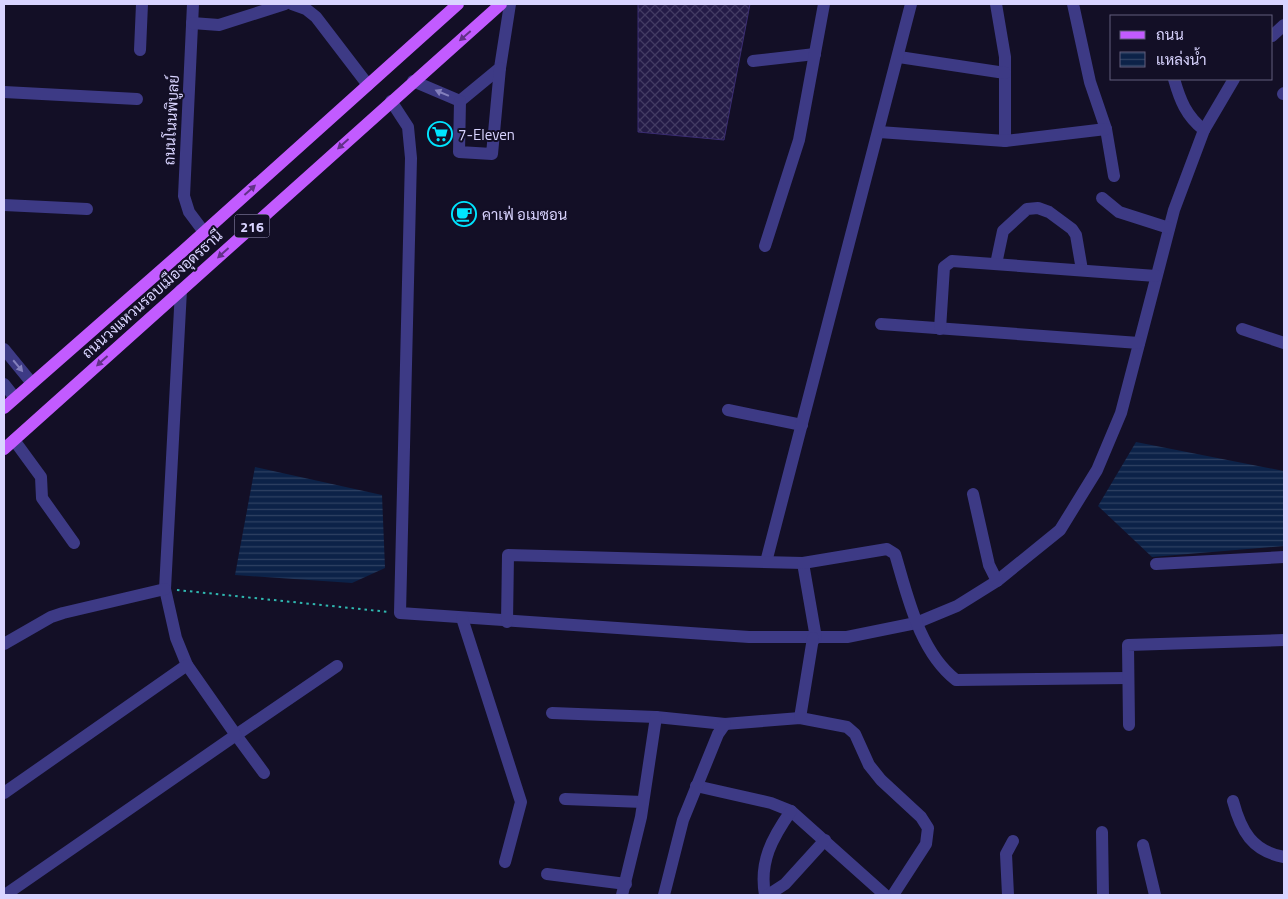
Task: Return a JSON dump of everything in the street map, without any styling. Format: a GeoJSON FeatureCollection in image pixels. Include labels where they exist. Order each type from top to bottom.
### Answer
{"type":"FeatureCollection","features":[{"type":"Feature","properties":{"kind":"main road","name":"ถนนวงแหวนรอบเมืองอุดรธานี"},"geometry":{"type":"LineString","coordinates":[[4,408],[458,4]]}},
{"type":"Feature","properties":{"kind":"main road","name":"ถนนวงแหวนรอบเมืองอุดรธานี"},"geometry":{"type":"LineString","coordinates":[[4,449],[501,4]]}},
{"type":"Feature","properties":{"kind":"street"},"geometry":{"type":"LineString","coordinates":[[140,50],[142,4]]}},
{"type":"Feature","properties":{"kind":"street","name":"ถนนโนนพิบูลย์"},"geometry":{"type":"LineString","coordinates":[[193,4],[184,196],[189,212],[204,232]]}},
{"type":"Feature","properties":{"kind":"street"},"geometry":{"type":"LineString","coordinates":[[192,23],[219,25],[284,4]]}},
{"type":"Feature","properties":{"kind":"street"},"geometry":{"type":"LineString","coordinates":[[292,4],[310,11],[368,85]]}},
{"type":"Feature","properties":{"kind":"street"},"geometry":{"type":"LineString","coordinates":[[500,68],[460,101],[459,152],[492,154],[500,68],[510,4]]}},
{"type":"Feature","properties":{"kind":"street"},"geometry":{"type":"LineString","coordinates":[[765,246],[799,140],[824,4]]}},
{"type":"Feature","properties":{"kind":"street"},"geometry":{"type":"LineString","coordinates":[[766,562],[880,132],[911,4]]}},
{"type":"Feature","properties":{"kind":"street"},"geometry":{"type":"LineString","coordinates":[[996,4],[1005,57],[1005,141]]}},
{"type":"Feature","properties":{"kind":"street"},"geometry":{"type":"LineString","coordinates":[[1073,4],[1090,82],[1106,129],[1114,176]]}},
{"type":"Feature","properties":{"kind":"street"},"geometry":{"type":"LineString","coordinates":[[1273,35],[1284,25]]}},
{"type":"Feature","properties":{"kind":"street"},"geometry":{"type":"LineString","coordinates":[[753,61],[815,54]]}},
{"type":"Feature","properties":{"kind":"street"},"geometry":{"type":"LineString","coordinates":[[899,57],[1005,73]]}},
{"type":"Feature","properties":{"kind":"street"},"geometry":{"type":"LineString","coordinates":[[1174,80],[1181,103],[1192,120],[1204,130]]}},
{"type":"Feature","properties":{"kind":"street"},"geometry":{"type":"LineString","coordinates":[[413,81],[460,101]]}},
{"type":"Feature","properties":{"kind":"street"},"geometry":{"type":"LineString","coordinates":[[391,101],[408,127],[411,158],[400,614],[463,622],[508,622],[749,638],[814,638],[847,637],[916,623],[957,606],[997,581],[1060,530],[1097,470],[1121,413],[1169,228],[1204,130],[1228,81]]}},
{"type":"Feature","properties":{"kind":"street"},"geometry":{"type":"LineString","coordinates":[[4,92],[137,99]]}},
{"type":"Feature","properties":{"kind":"street"},"geometry":{"type":"LineString","coordinates":[[880,132],[1005,141],[1106,129]]}},
{"type":"Feature","properties":{"kind":"street"},"geometry":{"type":"LineString","coordinates":[[1102,198],[1119,212],[1169,228]]}},
{"type":"Feature","properties":{"kind":"street"},"geometry":{"type":"LineString","coordinates":[[4,205],[87,209]]}},
{"type":"Feature","properties":{"kind":"street"},"geometry":{"type":"LineString","coordinates":[[996,264],[1003,231],[1027,209],[1038,208],[1049,212],[1072,229],[1078,241],[1082,270]]}},
{"type":"Feature","properties":{"kind":"street"},"geometry":{"type":"LineString","coordinates":[[940,328],[944,267],[952,261],[1156,276]]}},
{"type":"Feature","properties":{"kind":"street"},"geometry":{"type":"LineString","coordinates":[[181,290],[165,588],[176,638],[187,665],[264,773]]}},
{"type":"Feature","properties":{"kind":"street"},"geometry":{"type":"LineString","coordinates":[[880,324],[1139,343]]}},
{"type":"Feature","properties":{"kind":"street"},"geometry":{"type":"LineString","coordinates":[[1242,329],[1284,343]]}},
{"type":"Feature","properties":{"kind":"street"},"geometry":{"type":"LineString","coordinates":[[4,349],[31,382]]}},
{"type":"Feature","properties":{"kind":"street"},"geometry":{"type":"LineString","coordinates":[[4,384],[14,398]]}},
{"type":"Feature","properties":{"kind":"street"},"geometry":{"type":"LineString","coordinates":[[728,410],[802,425]]}},
{"type":"Feature","properties":{"kind":"street"},"geometry":{"type":"LineString","coordinates":[[14,440],[41,477],[42,498],[74,542]]}},
{"type":"Feature","properties":{"kind":"street"},"geometry":{"type":"LineString","coordinates":[[973,494],[990,565],[997,581]]}},
{"type":"Feature","properties":{"kind":"street"},"geometry":{"type":"LineString","coordinates":[[508,622],[508,555],[803,564],[887,549],[895,554],[916,623],[942,669],[956,680],[1128,678]]}},
{"type":"Feature","properties":{"kind":"street"},"geometry":{"type":"LineString","coordinates":[[1156,564],[1284,557]]}},
{"type":"Feature","properties":{"kind":"street"},"geometry":{"type":"LineString","coordinates":[[800,718],[814,638],[803,564]]}},
{"type":"Feature","properties":{"kind":"street"},"geometry":{"type":"LineString","coordinates":[[4,644],[51,617],[165,588]]}},
{"type":"Feature","properties":{"kind":"street"},"geometry":{"type":"LineString","coordinates":[[463,622],[521,802],[505,862]]}},
{"type":"Feature","properties":{"kind":"street"},"geometry":{"type":"LineString","coordinates":[[1129,725],[1128,646],[1284,640]]}},
{"type":"Feature","properties":{"kind":"street"},"geometry":{"type":"LineString","coordinates":[[4,793],[187,665]]}},
{"type":"Feature","properties":{"kind":"street"},"geometry":{"type":"LineString","coordinates":[[5,895],[337,666]]}},
{"type":"Feature","properties":{"kind":"street"},"geometry":{"type":"LineString","coordinates":[[552,713],[656,717],[725,724],[800,718],[847,727],[855,734],[869,765],[881,780],[921,817],[928,828],[926,844],[893,895]]}},
{"type":"Feature","properties":{"kind":"street"},"geometry":{"type":"LineString","coordinates":[[547,874],[624,890],[643,802],[656,717]]}},
{"type":"Feature","properties":{"kind":"street"},"geometry":{"type":"LineString","coordinates":[[664,895],[673,854],[696,786],[718,734],[725,724]]}},
{"type":"Feature","properties":{"kind":"street"},"geometry":{"type":"LineString","coordinates":[[696,786],[771,803],[791,811],[884,895]]}},
{"type":"Feature","properties":{"kind":"street"},"geometry":{"type":"LineString","coordinates":[[565,799],[643,802]]}},
{"type":"Feature","properties":{"kind":"street"},"geometry":{"type":"LineString","coordinates":[[1233,801],[1238,818],[1250,839],[1261,850],[1284,857]]}},
{"type":"Feature","properties":{"kind":"street"},"geometry":{"type":"LineString","coordinates":[[791,811],[772,839],[764,862],[762,881],[766,895],[785,884],[825,840]]}},
{"type":"Feature","properties":{"kind":"street"},"geometry":{"type":"LineString","coordinates":[[1102,832],[1103,895]]}},
{"type":"Feature","properties":{"kind":"street"},"geometry":{"type":"LineString","coordinates":[[1008,895],[1006,854],[1013,841]]}},
{"type":"Feature","properties":{"kind":"street"},"geometry":{"type":"LineString","coordinates":[[1143,845],[1155,895]]}},
{"type":"Feature","properties":{"kind":"path"},"geometry":{"type":"LineString","coordinates":[[165,588],[400,614]]}},
{"type":"Feature","properties":{"kind":"water"},"geometry":{"type":"Polygon","coordinates":[[[1136,442],[1284,471],[1284,546],[1152,557],[1098,506],[1136,442]]]}},
{"type":"Feature","properties":{"kind":"water"},"geometry":{"type":"Polygon","coordinates":[[[255,467],[382,495],[385,568],[352,583],[235,575],[255,467]]]}},
{"type":"Feature","properties":{"kind":"building"},"geometry":{"type":"Polygon","coordinates":[[[638,4],[750,4],[724,140],[638,132],[638,4]]]}},
{"type":"Feature","properties":{"kind":"place","name":"7-Eleven"},"geometry":{"type":"Point","coordinates":[440,134]}},
{"type":"Feature","properties":{"kind":"place","name":"คาเฟ่ อเมซอน"},"geometry":{"type":"Point","coordinates":[464,214]}}]}
